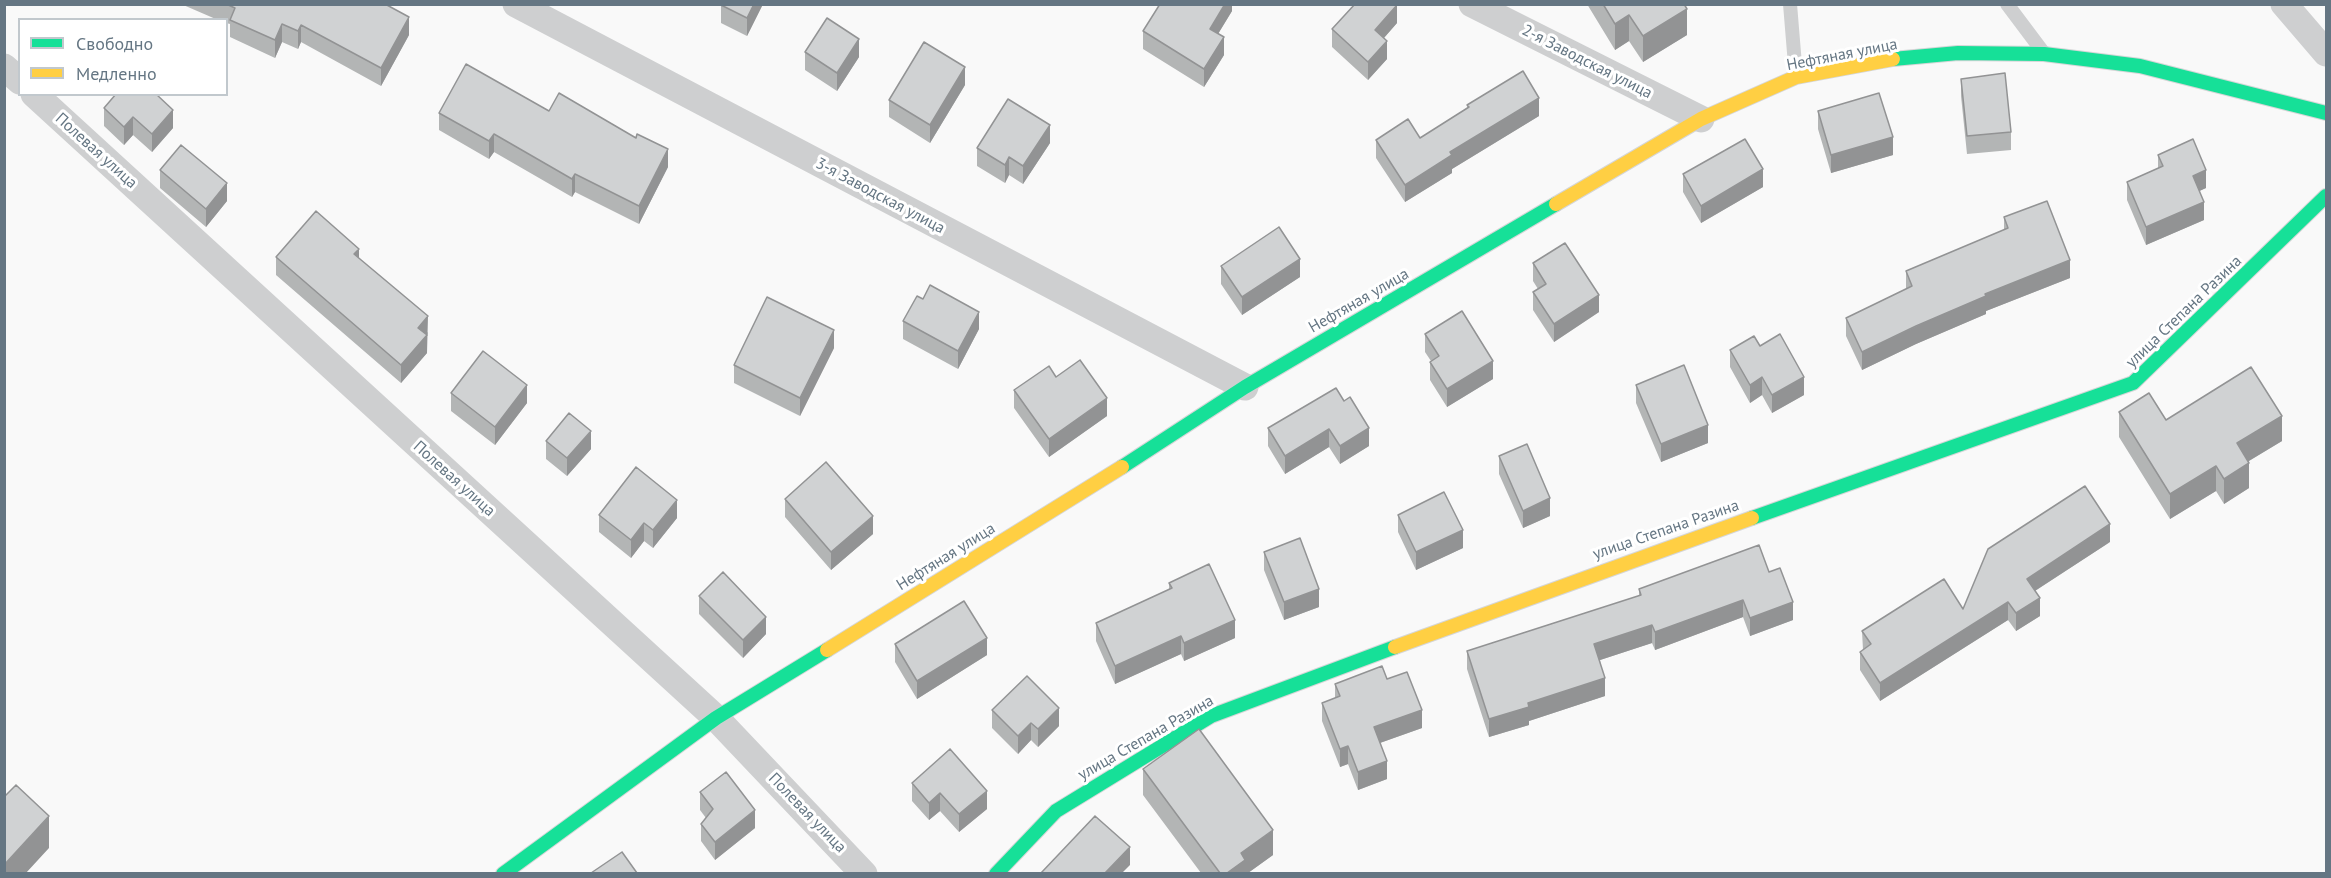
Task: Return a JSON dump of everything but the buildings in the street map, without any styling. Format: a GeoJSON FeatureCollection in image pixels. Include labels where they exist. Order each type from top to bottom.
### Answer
{"type":"FeatureCollection","features":[{"type":"Feature","properties":{"kind":"main road","name":"Нефтяная улица"},"geometry":{"type":"LineString","coordinates":[[503,873],[716,718],[1111,475],[1245,387],[1701,118],[1796,77],[1876,61],[1947,54],[2044,54],[2140,66],[2326,113]]}},
{"type":"Feature","properties":{"kind":"main road","name":"улица Степана Разина"},"geometry":{"type":"LineString","coordinates":[[996,873],[1056,811],[1211,716],[1606,569],[2133,383],[2326,196]]}},
{"type":"Feature","properties":{"kind":"street","name":"3-я Заводская улица"},"geometry":{"type":"LineString","coordinates":[[516,4],[1245,387]]}},
{"type":"Feature","properties":{"kind":"street","name":"2-я Заводская улица"},"geometry":{"type":"LineString","coordinates":[[1472,4],[1701,118]]}},
{"type":"Feature","properties":{"kind":"street"},"geometry":{"type":"LineString","coordinates":[[2284,4],[2326,53]]}},
{"type":"Feature","properties":{"kind":"street"},"geometry":{"type":"LineString","coordinates":[[4,68],[18,79]]}},
{"type":"Feature","properties":{"kind":"street","name":"Полевая улица"},"geometry":{"type":"LineString","coordinates":[[36,96],[716,718],[864,873]]}},
{"type":"Feature","properties":{"kind":"lane"},"geometry":{"type":"LineString","coordinates":[[1790,4],[1796,77]]}},
{"type":"Feature","properties":{"kind":"lane"},"geometry":{"type":"LineString","coordinates":[[2007,4],[2044,54]]}},
{"type":"Feature","properties":{"kind":"traffic: fast"},"geometry":{"type":"LineString","coordinates":[[1893,59],[1958,53],[2044,54],[2140,66],[2326,113]]}},
{"type":"Feature","properties":{"kind":"traffic: fast"},"geometry":{"type":"LineString","coordinates":[[1752,518],[2133,383],[2326,196]]}},
{"type":"Feature","properties":{"kind":"traffic: fast"},"geometry":{"type":"LineString","coordinates":[[1122,467],[1245,387],[1556,204]]}},
{"type":"Feature","properties":{"kind":"traffic: fast"},"geometry":{"type":"LineString","coordinates":[[996,874],[1056,811],[1211,716],[1395,647]]}},
{"type":"Feature","properties":{"kind":"traffic: fast"},"geometry":{"type":"LineString","coordinates":[[503,874],[716,718],[827,650]]}},
{"type":"Feature","properties":{"kind":"traffic: slow"},"geometry":{"type":"LineString","coordinates":[[1556,204],[1701,119],[1796,77],[1893,59]]}},
{"type":"Feature","properties":{"kind":"traffic: slow"},"geometry":{"type":"LineString","coordinates":[[827,650],[1122,467]]}},
{"type":"Feature","properties":{"kind":"traffic: slow"},"geometry":{"type":"LineString","coordinates":[[1395,647],[1752,518]]}}]}
